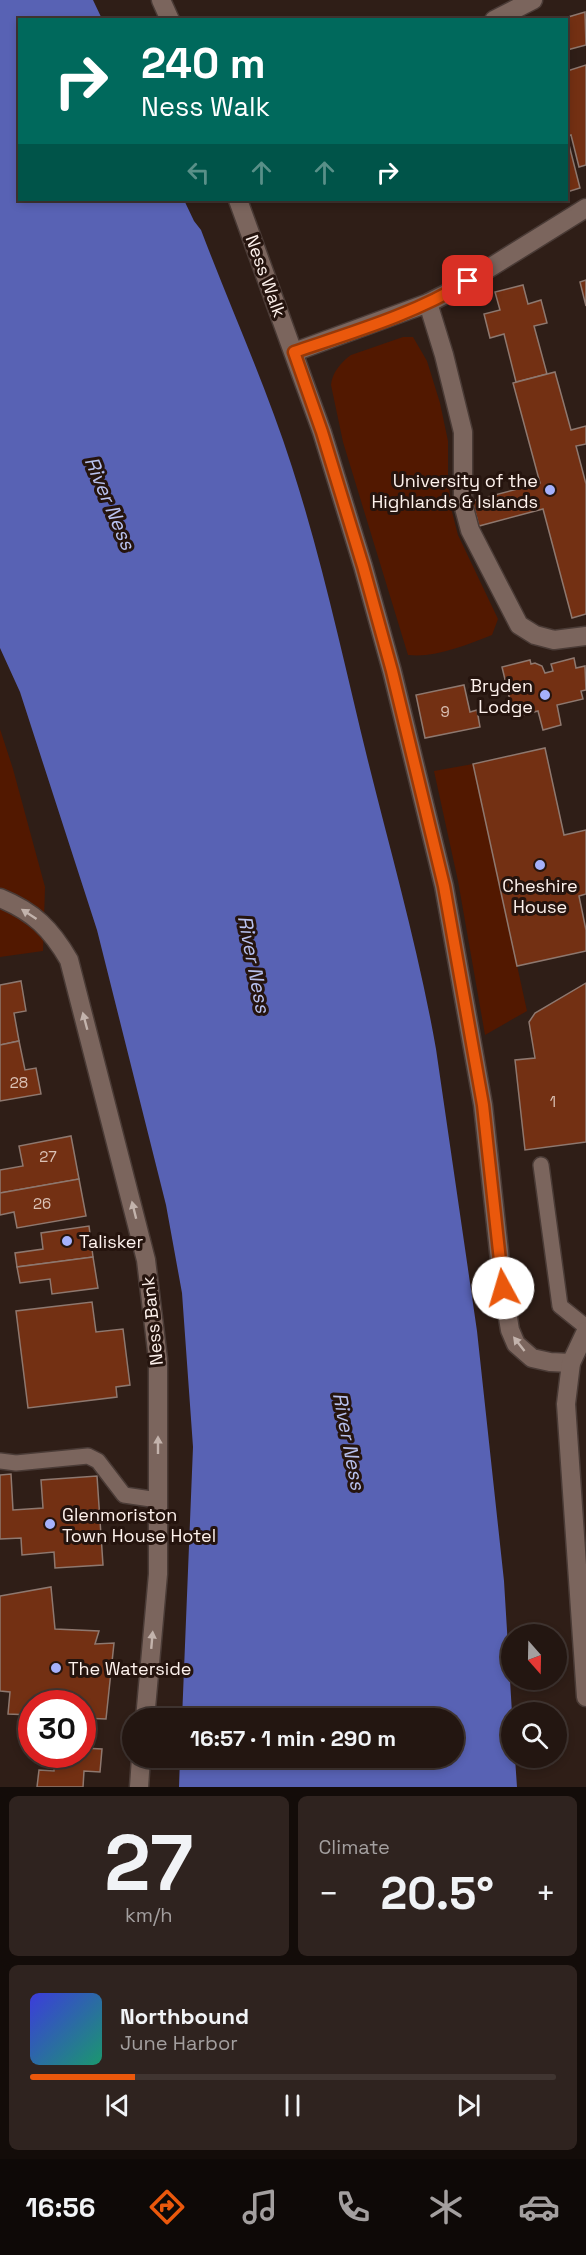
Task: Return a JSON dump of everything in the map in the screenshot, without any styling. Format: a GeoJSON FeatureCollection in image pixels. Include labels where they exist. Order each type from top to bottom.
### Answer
{"type":"FeatureCollection","features":[{"type":"Feature","properties":{"kind":"street"},"geometry":{"type":"LineString","coordinates":[[161,0],[169,18]]}},
{"type":"Feature","properties":{"kind":"street"},"geometry":{"type":"LineString","coordinates":[[498,18],[533,0]]}},
{"type":"Feature","properties":{"kind":"street","name":"Ness Walk"},"geometry":{"type":"LineString","coordinates":[[238,201],[322,432],[363,566],[392,671],[444,886],[483,1105],[503,1288],[510,1330],[516,1344],[532,1358],[571,1363]]}},
{"type":"Feature","properties":{"kind":"street"},"geometry":{"type":"LineString","coordinates":[[294,352],[428,303],[454,290],[586,208]]}},
{"type":"Feature","properties":{"kind":"street"},"geometry":{"type":"LineString","coordinates":[[428,303],[444,355],[463,432],[463,504],[470,530],[519,625],[535,635],[554,639],[586,636]]}},
{"type":"Feature","properties":{"kind":"street","name":"Ness Bank"},"geometry":{"type":"LineString","coordinates":[[0,898],[35,918],[55,936],[69,960],[146,1260],[158,1359],[158,1574],[146,1708]]}},
{"type":"Feature","properties":{"kind":"street"},"geometry":{"type":"LineString","coordinates":[[586,1329],[571,1363],[566,1404],[586,1688]]}},
{"type":"Feature","properties":{"kind":"street"},"geometry":{"type":"LineString","coordinates":[[139,1787],[140,1768]]}},
{"type":"Feature","properties":{"kind":"lane"},"geometry":{"type":"LineString","coordinates":[[541,1165],[560,1306],[586,1329]]}},
{"type":"Feature","properties":{"kind":"lane"},"geometry":{"type":"LineString","coordinates":[[0,1461],[16,1463],[88,1456],[98,1461],[124,1495],[158,1500]]}},
{"type":"Feature","properties":{"kind":"shaded area"},"geometry":{"type":"Polygon","coordinates":[[[403,337],[413,337],[427,361],[440,403],[448,441],[451,508],[458,535],[498,619],[492,635],[451,650],[429,655],[408,655],[343,442],[331,385],[338,368],[351,355],[403,337]]]}},
{"type":"Feature","properties":{"kind":"shaded area"},"geometry":{"type":"Polygon","coordinates":[[[0,729],[45,887],[43,951],[0,957],[0,729]]]}},
{"type":"Feature","properties":{"kind":"shaded area"},"geometry":{"type":"Polygon","coordinates":[[[473,764],[527,1011],[485,1035],[458,881],[434,771],[473,764]]]}},
{"type":"Feature","properties":{"kind":"water","name":"River Ness"},"geometry":{"type":"Polygon","coordinates":[[[0,0],[93,0],[102,18],[18,18],[18,201],[184,201],[201,230],[260,377],[303,503],[405,905],[436,1049],[477,1331],[504,1581],[507,1624],[501,1624],[501,1690],[511,1690],[511,1702],[501,1702],[501,1768],[516,1768],[517,1787],[179,1787],[180,1768],[464,1768],[464,1708],[182,1708],[193,1447],[182,1293],[166,1205],[97,930],[20,692],[0,648],[0,0]]]}},
{"type":"Feature","properties":{"kind":"building"},"geometry":{"type":"Polygon","coordinates":[[[585,12],[586,45],[568,50],[568,18],[565,18],[585,12]]]}},
{"type":"Feature","properties":{"kind":"building"},"geometry":{"type":"Polygon","coordinates":[[[586,65],[586,165],[579,167],[571,135],[568,136],[568,71],[586,65]]]}},
{"type":"Feature","properties":{"kind":"building"},"geometry":{"type":"Polygon","coordinates":[[[568,141],[580,188],[568,192],[568,141]]]}},
{"type":"Feature","properties":{"kind":"building"},"geometry":{"type":"Polygon","coordinates":[[[586,280],[586,306],[580,282],[586,280]]]}},
{"type":"Feature","properties":{"kind":"building"},"geometry":{"type":"Polygon","coordinates":[[[523,285],[528,304],[541,300],[547,323],[534,326],[547,374],[516,382],[504,334],[490,338],[484,314],[500,310],[495,292],[523,285]]]}},
{"type":"Feature","properties":{"kind":"building","name":"University of the Highlands & Islands"},"geometry":{"type":"Polygon","coordinates":[[[555,372],[571,430],[586,426],[586,444],[576,446],[586,484],[586,614],[572,618],[543,509],[479,526],[472,501],[540,483],[513,383],[555,372]]]}},
{"type":"Feature","properties":{"kind":"building","name":"Bryden Lodge"},"geometry":{"type":"Polygon","coordinates":[[[574,658],[576,668],[585,666],[586,690],[581,691],[583,699],[557,705],[561,725],[543,730],[538,711],[514,717],[502,667],[530,660],[531,664],[542,666],[545,673],[553,671],[551,664],[574,658]]]}},
{"type":"Feature","properties":{"kind":"building"},"geometry":{"type":"Polygon","coordinates":[[[464,685],[470,712],[477,710],[480,727],[425,738],[416,695],[464,685]]]}},
{"type":"Feature","properties":{"kind":"building","name":"Cheshire House"},"geometry":{"type":"Polygon","coordinates":[[[545,748],[564,835],[586,830],[586,894],[579,896],[586,930],[586,951],[517,966],[473,764],[545,748]]]}},
{"type":"Feature","properties":{"kind":"building"},"geometry":{"type":"Polygon","coordinates":[[[21,981],[26,1011],[14,1013],[19,1041],[0,1045],[0,985],[21,981]]]}},
{"type":"Feature","properties":{"kind":"building"},"geometry":{"type":"Polygon","coordinates":[[[586,983],[586,1142],[525,1150],[515,1060],[535,1058],[529,1022],[535,1013],[586,983]]]}},
{"type":"Feature","properties":{"kind":"building"},"geometry":{"type":"Polygon","coordinates":[[[19,1041],[25,1070],[36,1068],[41,1094],[0,1101],[0,1045],[19,1041]]]}},
{"type":"Feature","properties":{"kind":"building"},"geometry":{"type":"Polygon","coordinates":[[[71,1136],[79,1179],[0,1193],[0,1170],[23,1166],[19,1146],[71,1136]]]}},
{"type":"Feature","properties":{"kind":"building"},"geometry":{"type":"Polygon","coordinates":[[[79,1179],[86,1216],[17,1228],[14,1212],[0,1215],[0,1193],[79,1179]]]}},
{"type":"Feature","properties":{"kind":"building","name":"Talisker"},"geometry":{"type":"Polygon","coordinates":[[[89,1226],[93,1257],[17,1267],[15,1253],[43,1249],[41,1233],[89,1226]]]}},
{"type":"Feature","properties":{"kind":"building"},"geometry":{"type":"Polygon","coordinates":[[[93,1257],[98,1288],[52,1294],[50,1279],[20,1283],[17,1267],[93,1257]]]}},
{"type":"Feature","properties":{"kind":"building"},"geometry":{"type":"Polygon","coordinates":[[[92,1302],[96,1332],[123,1329],[130,1385],[116,1387],[117,1397],[28,1408],[16,1311],[92,1302]]]}},
{"type":"Feature","properties":{"kind":"building","name":"Glenmoriston Town House Hotel"},"geometry":{"type":"Polygon","coordinates":[[[11,1474],[13,1510],[43,1508],[41,1480],[97,1476],[103,1565],[55,1568],[54,1552],[22,1555],[21,1538],[0,1539],[0,1475],[11,1474]]]}},
{"type":"Feature","properties":{"kind":"building","name":"The Waterside"},"geometry":{"type":"Polygon","coordinates":[[[51,1587],[55,1629],[99,1631],[95,1644],[114,1643],[106,1719],[96,1719],[96,1690],[18,1690],[18,1714],[8,1714],[10,1692],[0,1691],[0,1596],[51,1587]]]}},
{"type":"Feature","properties":{"kind":"building"},"geometry":{"type":"Polygon","coordinates":[[[96,1749],[102,1749],[100,1772],[84,1771],[83,1787],[37,1787],[39,1770],[54,1771],[54,1768],[96,1768],[96,1749]]]}},
{"type":"Feature","properties":{"kind":"place","name":"University of the Highlands & Islands"},"geometry":{"type":"Point","coordinates":[550,490]}},
{"type":"Feature","properties":{"kind":"place","name":"Bryden Lodge"},"geometry":{"type":"Point","coordinates":[545,695]}},
{"type":"Feature","properties":{"kind":"place","name":"Cheshire House"},"geometry":{"type":"Point","coordinates":[540,865]}},
{"type":"Feature","properties":{"kind":"place","name":"Talisker"},"geometry":{"type":"Point","coordinates":[67,1241]}},
{"type":"Feature","properties":{"kind":"place","name":"Glenmoriston Town House Hotel"},"geometry":{"type":"Point","coordinates":[50,1524]}},
{"type":"Feature","properties":{"kind":"place","name":"The Waterside"},"geometry":{"type":"Point","coordinates":[56,1668]}},
{"type":"Feature","properties":{"kind":"route"},"geometry":{"type":"LineString","coordinates":[[468,281],[404,313],[294,352],[322,432],[363,566],[392,671],[444,886],[483,1105],[503,1288]]}}]}
